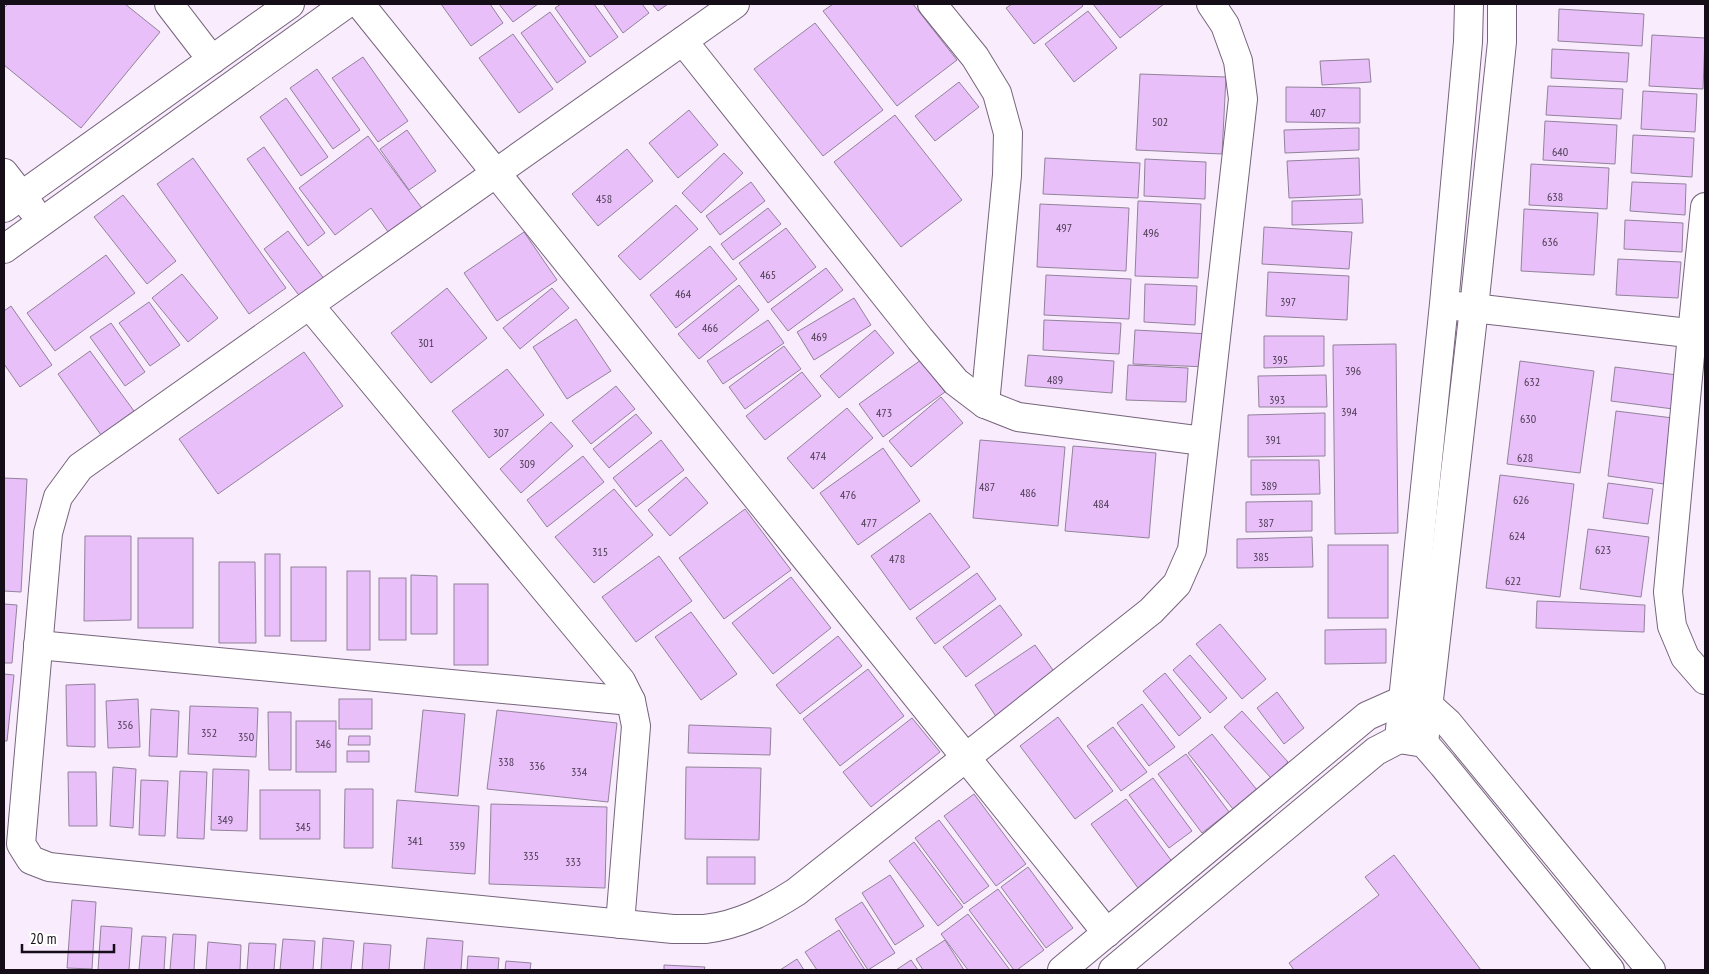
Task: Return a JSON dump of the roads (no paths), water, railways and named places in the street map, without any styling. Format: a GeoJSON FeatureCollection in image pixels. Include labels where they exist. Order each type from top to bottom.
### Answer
{"type":"FeatureCollection","features":[{"type":"Feature","properties":{"kind":"street"},"geometry":{"type":"LineString","coordinates":[[169,4],[212,60]]}},
{"type":"Feature","properties":{"kind":"street"},"geometry":{"type":"LineString","coordinates":[[12,201],[290,4]]}},
{"type":"Feature","properties":{"kind":"street"},"geometry":{"type":"LineString","coordinates":[[4,249],[346,4]]}},
{"type":"Feature","properties":{"kind":"street"},"geometry":{"type":"LineString","coordinates":[[360,4],[1108,933]]}},
{"type":"Feature","properties":{"kind":"street"},"geometry":{"type":"LineString","coordinates":[[735,4],[80,467],[58,497],[48,533],[21,844],[31,860],[48,867],[67,870],[673,929],[706,928],[738,922],[768,909],[796,892],[1152,611],[1176,584],[1192,550],[1243,99],[1238,61],[1225,25],[1211,4]]}},
{"type":"Feature","properties":{"kind":"street"},"geometry":{"type":"LineString","coordinates":[[932,4],[975,58],[997,93],[1008,133],[1007,175],[985,404]]}},
{"type":"Feature","properties":{"kind":"street"},"geometry":{"type":"LineString","coordinates":[[1412,741],[1444,304],[1468,42],[1469,4]]}},
{"type":"Feature","properties":{"kind":"street"},"geometry":{"type":"LineString","coordinates":[[1416,703],[1474,308],[1502,42],[1502,4]]}},
{"type":"Feature","properties":{"kind":"street"},"geometry":{"type":"LineString","coordinates":[[683,41],[956,382],[985,404],[1018,416],[1203,441]]}},
{"type":"Feature","properties":{"kind":"street"},"geometry":{"type":"LineString","coordinates":[[4,173],[12,201],[42,221]]}},
{"type":"Feature","properties":{"kind":"street"},"geometry":{"type":"LineString","coordinates":[[1705,207],[1698,334],[1668,592],[1672,626],[1685,657],[1705,680]]}},
{"type":"Feature","properties":{"kind":"street"},"geometry":{"type":"LineString","coordinates":[[1444,304],[1698,334]]}},
{"type":"Feature","properties":{"kind":"street"},"geometry":{"type":"LineString","coordinates":[[310,306],[621,681],[631,701],[636,726],[620,924]]}},
{"type":"Feature","properties":{"kind":"street"},"geometry":{"type":"LineString","coordinates":[[38,645],[631,701]]}},
{"type":"Feature","properties":{"kind":"street"},"geometry":{"type":"LineString","coordinates":[[1062,970],[1368,716],[1416,703],[1448,723],[1651,970]]}},
{"type":"Feature","properties":{"kind":"street"},"geometry":{"type":"LineString","coordinates":[[1113,970],[1376,752],[1412,741]]}},
{"type":"Feature","properties":{"kind":"street"},"geometry":{"type":"LineString","coordinates":[[1412,741],[1444,765],[1610,970]]}}]}
